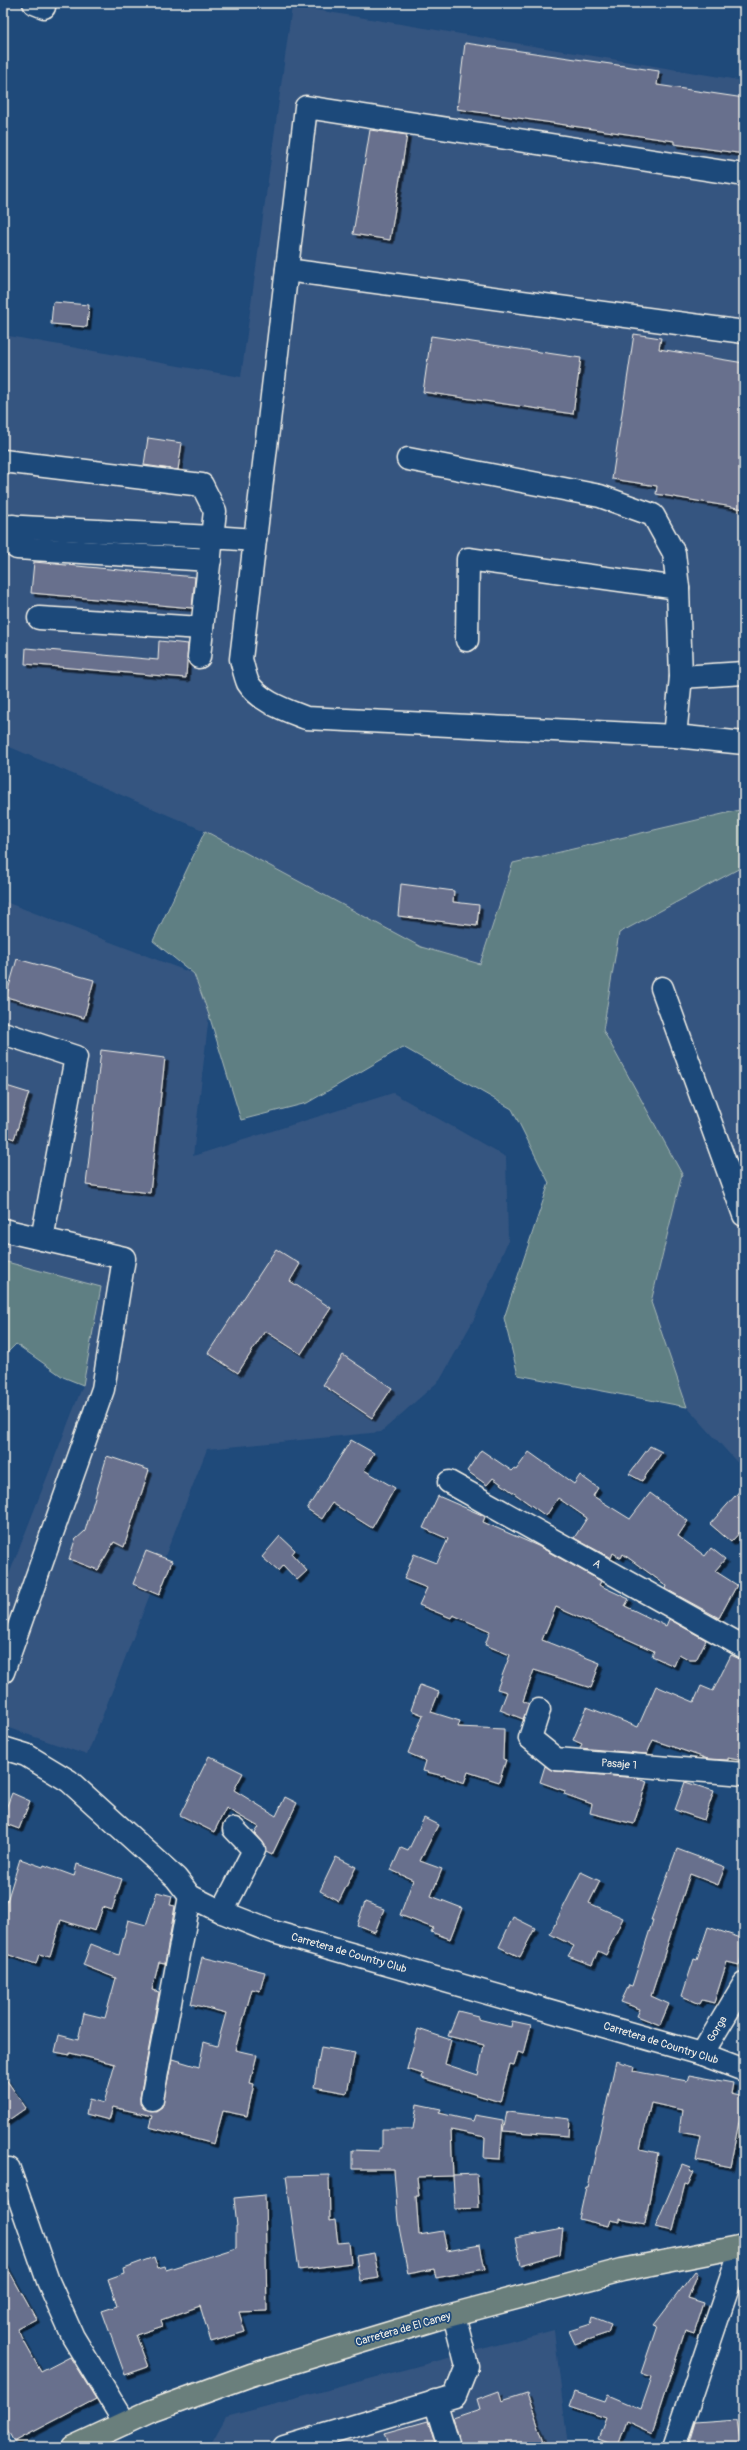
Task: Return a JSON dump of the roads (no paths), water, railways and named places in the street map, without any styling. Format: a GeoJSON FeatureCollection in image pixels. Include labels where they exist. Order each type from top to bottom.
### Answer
{"type":"FeatureCollection","features":[{"type":"Feature","properties":{"kind":"main road","name":"Carretera de El Caney"},"geometry":{"type":"LineString","coordinates":[[73,2447],[125,2423],[251,2375],[454,2315],[622,2270],[743,2246]]}},
{"type":"Feature","properties":{"kind":"street"},"geometry":{"type":"LineString","coordinates":[[744,175],[306,107],[241,659],[248,683],[275,706],[306,718],[675,736],[744,743]]}},
{"type":"Feature","properties":{"kind":"street"},"geometry":{"type":"LineString","coordinates":[[287,270],[744,332]]}},
{"type":"Feature","properties":{"kind":"street"},"geometry":{"type":"LineString","coordinates":[[408,459],[600,496],[653,515],[674,553],[678,588],[681,677],[675,736]]}},
{"type":"Feature","properties":{"kind":"street"},"geometry":{"type":"LineString","coordinates":[[3,461],[202,485],[215,511],[199,657]]}},
{"type":"Feature","properties":{"kind":"street"},"geometry":{"type":"LineString","coordinates":[[210,560],[17,548],[10,542],[8,526],[255,540]]}},
{"type":"Feature","properties":{"kind":"street"},"geometry":{"type":"LineString","coordinates":[[467,640],[468,559],[678,588]]}},
{"type":"Feature","properties":{"kind":"street"},"geometry":{"type":"LineString","coordinates":[[40,618],[202,628]]}},
{"type":"Feature","properties":{"kind":"street"},"geometry":{"type":"LineString","coordinates":[[681,677],[744,673]]}},
{"type":"Feature","properties":{"kind":"street"},"geometry":{"type":"LineString","coordinates":[[662,988],[744,1215]]}},
{"type":"Feature","properties":{"kind":"street"},"geometry":{"type":"LineString","coordinates":[[3,1032],[76,1056],[42,1239]]}},
{"type":"Feature","properties":{"kind":"street"},"geometry":{"type":"LineString","coordinates":[[3,1230],[124,1258],[103,1389],[3,1672]]}},
{"type":"Feature","properties":{"kind":"street","name":"A"},"geometry":{"type":"LineString","coordinates":[[449,1482],[744,1647]]}},
{"type":"Feature","properties":{"kind":"street","name":"Pasaje 1"},"geometry":{"type":"LineString","coordinates":[[539,1710],[530,1738],[556,1759],[744,1774]]}},
{"type":"Feature","properties":{"kind":"street","name":"Carretera de Country Club"},"geometry":{"type":"LineString","coordinates":[[3,1748],[26,1755],[69,1781],[176,1878],[190,1896],[222,1912],[270,1931],[702,2054],[744,2070]]}},
{"type":"Feature","properties":{"kind":"street"},"geometry":{"type":"LineString","coordinates":[[222,1912],[254,1850],[234,1829]]}},
{"type":"Feature","properties":{"kind":"street"},"geometry":{"type":"LineString","coordinates":[[152,2099],[190,1896]]}},
{"type":"Feature","properties":{"kind":"street","name":"Gorga"},"geometry":{"type":"LineString","coordinates":[[702,2054],[744,1984]]}},
{"type":"Feature","properties":{"kind":"street"},"geometry":{"type":"LineString","coordinates":[[9,2169],[48,2280],[73,2337],[125,2423]]}},
{"type":"Feature","properties":{"kind":"street"},"geometry":{"type":"LineString","coordinates":[[674,2447],[743,2246]]}},
{"type":"Feature","properties":{"kind":"street"},"geometry":{"type":"LineString","coordinates":[[284,2447],[455,2396],[467,2366],[454,2315]]}},
{"type":"Feature","properties":{"kind":"street"},"geometry":{"type":"LineString","coordinates":[[435,2401],[449,2447]]}}]}
